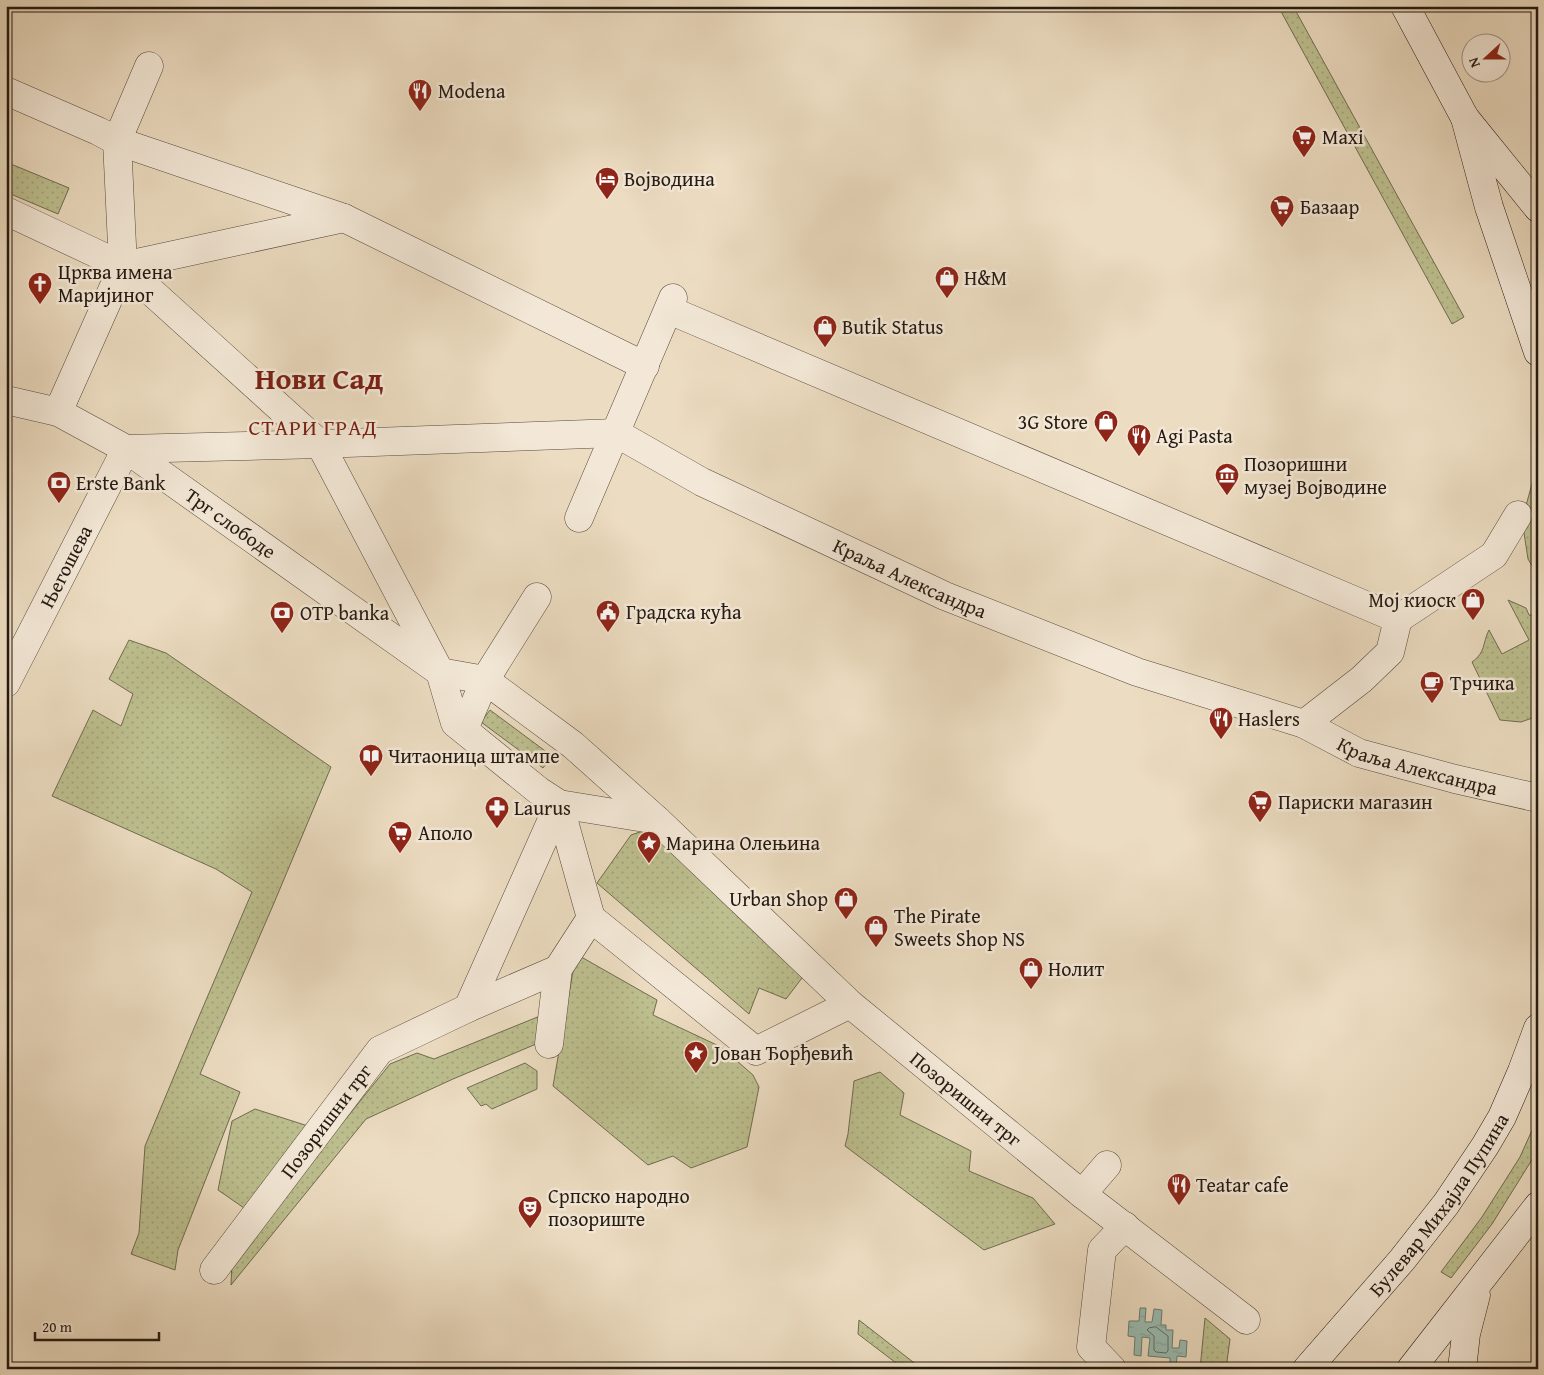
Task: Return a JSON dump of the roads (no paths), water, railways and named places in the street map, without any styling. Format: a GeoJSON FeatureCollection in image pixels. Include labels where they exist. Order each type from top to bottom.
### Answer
{"type":"FeatureCollection","features":[{"type":"Feature","properties":{"kind":"street"},"geometry":{"type":"LineString","coordinates":[[1405,6],[1465,118],[1538,208]]}},
{"type":"Feature","properties":{"kind":"street"},"geometry":{"type":"LineString","coordinates":[[58,412],[123,266],[117,141],[148,66]]}},
{"type":"Feature","properties":{"kind":"street"},"geometry":{"type":"LineString","coordinates":[[6,91],[117,141],[344,218],[645,366]]}},
{"type":"Feature","properties":{"kind":"street"},"geometry":{"type":"LineString","coordinates":[[1465,118],[1488,207],[1538,352]]}},
{"type":"Feature","properties":{"kind":"street"},"geometry":{"type":"LineString","coordinates":[[6,211],[123,266],[320,444],[440,672],[455,723],[549,797],[658,820]]}},
{"type":"Feature","properties":{"kind":"street"},"geometry":{"type":"LineString","coordinates":[[123,266],[344,218]]}},
{"type":"Feature","properties":{"kind":"street"},"geometry":{"type":"LineString","coordinates":[[579,518],[645,366],[676,308],[1398,619],[1494,554],[1518,515]]}},
{"type":"Feature","properties":{"kind":"street","name":"Трг слободе"},"geometry":{"type":"LineString","coordinates":[[6,400],[58,412],[126,449],[440,672],[485,680],[573,746]]}},
{"type":"Feature","properties":{"kind":"street"},"geometry":{"type":"LineString","coordinates":[[126,449],[616,433]]}},
{"type":"Feature","properties":{"kind":"street","name":"Краља Александра"},"geometry":{"type":"LineString","coordinates":[[616,433],[702,482],[942,602],[1137,672],[1304,724],[1359,753],[1455,779],[1538,798]]}},
{"type":"Feature","properties":{"kind":"street","name":"Његошева"},"geometry":{"type":"LineString","coordinates":[[6,682],[126,449]]}},
{"type":"Feature","properties":{"kind":"street"},"geometry":{"type":"LineString","coordinates":[[464,729],[485,680],[537,597]]}},
{"type":"Feature","properties":{"kind":"street","name":"Краља Александра"},"geometry":{"type":"LineString","coordinates":[[1304,724],[1362,679],[1390,652],[1398,619]]}},
{"type":"Feature","properties":{"kind":"street","name":"Позоришни трг"},"geometry":{"type":"LineString","coordinates":[[573,746],[658,820],[850,1004],[1082,1194],[1246,1320]]}},
{"type":"Feature","properties":{"kind":"street"},"geometry":{"type":"LineString","coordinates":[[549,797],[591,918],[756,1051],[850,1004]]}},
{"type":"Feature","properties":{"kind":"street"},"geometry":{"type":"LineString","coordinates":[[468,1008],[549,797]]}},
{"type":"Feature","properties":{"kind":"street"},"geometry":{"type":"LineString","coordinates":[[549,1044],[558,969],[591,918]]}},
{"type":"Feature","properties":{"kind":"street","name":"Позоришни трг"},"geometry":{"type":"LineString","coordinates":[[214,1270],[380,1050],[468,1008],[558,969]]}},
{"type":"Feature","properties":{"kind":"street","name":"Булевар Михајла Пупина"},"geometry":{"type":"LineString","coordinates":[[1313,1367],[1446,1204],[1485,1146],[1502,1117],[1538,1028]]}},
{"type":"Feature","properties":{"kind":"street"},"geometry":{"type":"LineString","coordinates":[[1082,1194],[1107,1165]]}},
{"type":"Feature","properties":{"kind":"street"},"geometry":{"type":"LineString","coordinates":[[1411,1369],[1538,1206]]}},
{"type":"Feature","properties":{"kind":"street"},"geometry":{"type":"LineString","coordinates":[[1112,1369],[1091,1347],[1102,1250],[1125,1226]]}},
{"type":"Feature","properties":{"kind":"street"},"geometry":{"type":"LineString","coordinates":[[1462,1369],[1466,1334],[1481,1279]]}},
{"type":"Feature","properties":{"kind":"water"},"geometry":{"type":"Polygon","coordinates":[[[1140,1308],[1146,1308],[1145,1322],[1152,1322],[1154,1309],[1162,1310],[1161,1325],[1166,1325],[1166,1330],[1173,1330],[1172,1348],[1179,1348],[1180,1340],[1187,1341],[1186,1357],[1177,1356],[1176,1369],[1170,1369],[1170,1358],[1148,1356],[1150,1338],[1142,1337],[1141,1356],[1134,1355],[1135,1337],[1128,1336],[1129,1321],[1139,1321],[1140,1308]]]}},
{"type":"Feature","properties":{"kind":"place","name":"Modena"},"geometry":{"type":"Point","coordinates":[420,112]}},
{"type":"Feature","properties":{"kind":"place","name":"Maxi"},"geometry":{"type":"Point","coordinates":[1304,158]}},
{"type":"Feature","properties":{"kind":"place","name":"Војводина"},"geometry":{"type":"Point","coordinates":[607,200]}},
{"type":"Feature","properties":{"kind":"place","name":"Базаар"},"geometry":{"type":"Point","coordinates":[1282,228]}},
{"type":"Feature","properties":{"kind":"place","name":"H&M"},"geometry":{"type":"Point","coordinates":[947,299]}},
{"type":"Feature","properties":{"kind":"place","name":"Црква имена Маријиног"},"geometry":{"type":"Point","coordinates":[40,305]}},
{"type":"Feature","properties":{"kind":"place","name":"Butik Status"},"geometry":{"type":"Point","coordinates":[825,348]}},
{"type":"Feature","properties":{"kind":"place","name":"3G Store"},"geometry":{"type":"Point","coordinates":[1106,443]}},
{"type":"Feature","properties":{"kind":"place","name":"Agi Pasta"},"geometry":{"type":"Point","coordinates":[1139,457]}},
{"type":"Feature","properties":{"kind":"place","name":"Позоришни музеј Војводине"},"geometry":{"type":"Point","coordinates":[1227,496]}},
{"type":"Feature","properties":{"kind":"place","name":"Erste Bank"},"geometry":{"type":"Point","coordinates":[59,504]}},
{"type":"Feature","properties":{"kind":"place","name":"Мој киоск"},"geometry":{"type":"Point","coordinates":[1473,621]}},
{"type":"Feature","properties":{"kind":"place","name":"Градска кућа"},"geometry":{"type":"Point","coordinates":[608,633]}},
{"type":"Feature","properties":{"kind":"place","name":"OTP banka"},"geometry":{"type":"Point","coordinates":[282,634]}},
{"type":"Feature","properties":{"kind":"place","name":"Трчика"},"geometry":{"type":"Point","coordinates":[1432,704]}},
{"type":"Feature","properties":{"kind":"place","name":"Haslers"},"geometry":{"type":"Point","coordinates":[1221,740]}},
{"type":"Feature","properties":{"kind":"place","name":"Читаоница штампе"},"geometry":{"type":"Point","coordinates":[371,777]}},
{"type":"Feature","properties":{"kind":"place","name":"Париски магазин"},"geometry":{"type":"Point","coordinates":[1260,823]}},
{"type":"Feature","properties":{"kind":"place","name":"Laurus"},"geometry":{"type":"Point","coordinates":[497,829]}},
{"type":"Feature","properties":{"kind":"place","name":"Аполо"},"geometry":{"type":"Point","coordinates":[400,854]}},
{"type":"Feature","properties":{"kind":"place","name":"Марина Олењина"},"geometry":{"type":"Point","coordinates":[649,864]}},
{"type":"Feature","properties":{"kind":"place","name":"Urban Shop"},"geometry":{"type":"Point","coordinates":[846,920]}},
{"type":"Feature","properties":{"kind":"place","name":"The Pirate Sweets Shop NS"},"geometry":{"type":"Point","coordinates":[876,948]}},
{"type":"Feature","properties":{"kind":"place","name":"Нолит"},"geometry":{"type":"Point","coordinates":[1031,990]}},
{"type":"Feature","properties":{"kind":"place","name":"Јован Ђорђевић"},"geometry":{"type":"Point","coordinates":[696,1074]}},
{"type":"Feature","properties":{"kind":"place","name":"Teatar cafe"},"geometry":{"type":"Point","coordinates":[1179,1206]}},
{"type":"Feature","properties":{"kind":"place","name":"Српско народно позориште"},"geometry":{"type":"Point","coordinates":[530,1229]}},
{"type":"Feature","properties":{"kind":"district","name":"Нови Сад"},"geometry":{"type":"Point","coordinates":[319,379]}},
{"type":"Feature","properties":{"kind":"district","name":"СТАРИ ГРАД"},"geometry":{"type":"Point","coordinates":[313,427]}}]}
